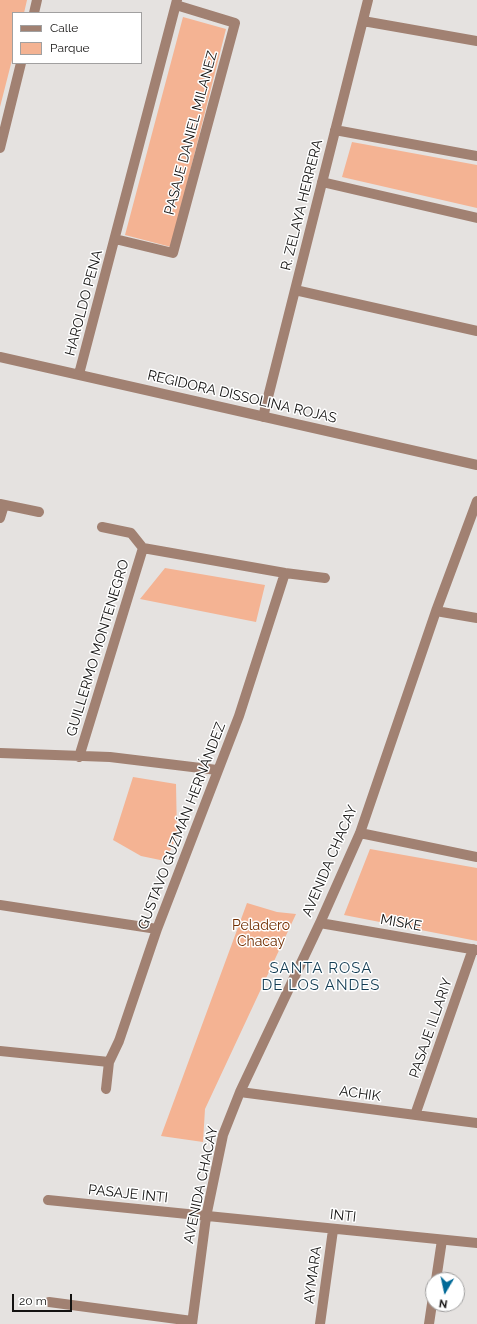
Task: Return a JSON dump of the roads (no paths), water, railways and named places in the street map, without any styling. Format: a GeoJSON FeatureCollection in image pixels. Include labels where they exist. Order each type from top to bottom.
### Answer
{"type":"FeatureCollection","features":[{"type":"Feature","properties":{"kind":"street"},"geometry":{"type":"LineString","coordinates":[[34,12],[37,0]]}},
{"type":"Feature","properties":{"kind":"street","name":"R. ZELAYA HERRERA"},"geometry":{"type":"LineString","coordinates":[[263,417],[368,0]]}},
{"type":"Feature","properties":{"kind":"street","name":"HAROLDO PENA"},"geometry":{"type":"LineString","coordinates":[[79,374],[176,3]]}},
{"type":"Feature","properties":{"kind":"street","name":"PASAJE DANIEL MILANEZ"},"geometry":{"type":"LineString","coordinates":[[115,239],[173,253],[235,24],[176,3]]}},
{"type":"Feature","properties":{"kind":"street"},"geometry":{"type":"LineString","coordinates":[[363,21],[477,41]]}},
{"type":"Feature","properties":{"kind":"street"},"geometry":{"type":"LineString","coordinates":[[0,148],[21,64]]}},
{"type":"Feature","properties":{"kind":"street"},"geometry":{"type":"LineString","coordinates":[[335,130],[477,156]]}},
{"type":"Feature","properties":{"kind":"street"},"geometry":{"type":"LineString","coordinates":[[322,182],[477,218]]}},
{"type":"Feature","properties":{"kind":"street"},"geometry":{"type":"LineString","coordinates":[[295,290],[477,331]]}},
{"type":"Feature","properties":{"kind":"street","name":"REGIDORA DISSOLINA ROJAS"},"geometry":{"type":"LineString","coordinates":[[0,357],[477,465]]}},
{"type":"Feature","properties":{"kind":"street","name":"AVENIDA CHACAY"},"geometry":{"type":"LineString","coordinates":[[192,1322],[206,1217],[223,1135],[240,1092],[320,923],[360,833],[436,611],[477,501]]}},
{"type":"Feature","properties":{"kind":"street"},"geometry":{"type":"LineString","coordinates":[[0,518],[2,505],[39,512]]}},
{"type":"Feature","properties":{"kind":"street"},"geometry":{"type":"LineString","coordinates":[[102,527],[131,533],[143,548],[285,573],[325,578]]}},
{"type":"Feature","properties":{"kind":"street","name":"GUILLERMO MONTENEGRO"},"geometry":{"type":"LineString","coordinates":[[79,756],[143,548]]}},
{"type":"Feature","properties":{"kind":"street","name":"GUSTAVO GUZMÁN HERNÁNDEZ"},"geometry":{"type":"LineString","coordinates":[[106,1089],[109,1062],[119,1041],[157,929],[239,716],[285,573]]}},
{"type":"Feature","properties":{"kind":"street"},"geometry":{"type":"LineString","coordinates":[[436,611],[477,618]]}},
{"type":"Feature","properties":{"kind":"street"},"geometry":{"type":"LineString","coordinates":[[0,752],[110,757],[218,770]]}},
{"type":"Feature","properties":{"kind":"street"},"geometry":{"type":"LineString","coordinates":[[360,833],[477,857]]}},
{"type":"Feature","properties":{"kind":"street"},"geometry":{"type":"LineString","coordinates":[[0,905],[157,929]]}},
{"type":"Feature","properties":{"kind":"street","name":"MISKE"},"geometry":{"type":"LineString","coordinates":[[320,923],[475,950]]}},
{"type":"Feature","properties":{"kind":"street","name":"PASAJE ILLARIY"},"geometry":{"type":"LineString","coordinates":[[415,1115],[475,950]]}},
{"type":"Feature","properties":{"kind":"street"},"geometry":{"type":"LineString","coordinates":[[0,1051],[109,1062]]}},
{"type":"Feature","properties":{"kind":"street","name":"ACHIK"},"geometry":{"type":"LineString","coordinates":[[240,1092],[477,1123]]}},
{"type":"Feature","properties":{"kind":"street","name":"PASAJE INTI"},"geometry":{"type":"LineString","coordinates":[[48,1200],[206,1217]]}},
{"type":"Feature","properties":{"kind":"street","name":"INTI"},"geometry":{"type":"LineString","coordinates":[[206,1217],[477,1244]]}},
{"type":"Feature","properties":{"kind":"street","name":"AYMARA"},"geometry":{"type":"LineString","coordinates":[[320,1324],[333,1230]]}},
{"type":"Feature","properties":{"kind":"street"},"geometry":{"type":"LineString","coordinates":[[437,1272],[442,1240]]}},
{"type":"Feature","properties":{"kind":"street"},"geometry":{"type":"LineString","coordinates":[[49,1302],[192,1322]]}},
{"type":"Feature","properties":{"kind":"street"},"geometry":{"type":"LineString","coordinates":[[429,1324],[431,1312]]}},
{"type":"Feature","properties":{"kind":"district","name":"SANTA ROSA DE LOS ANDES"},"geometry":{"type":"Point","coordinates":[321,976]}},
{"type":"Feature","properties":{"kind":"park label","name":"Peladero Chacay"},"geometry":{"type":"Point","coordinates":[261,934]}}]}
